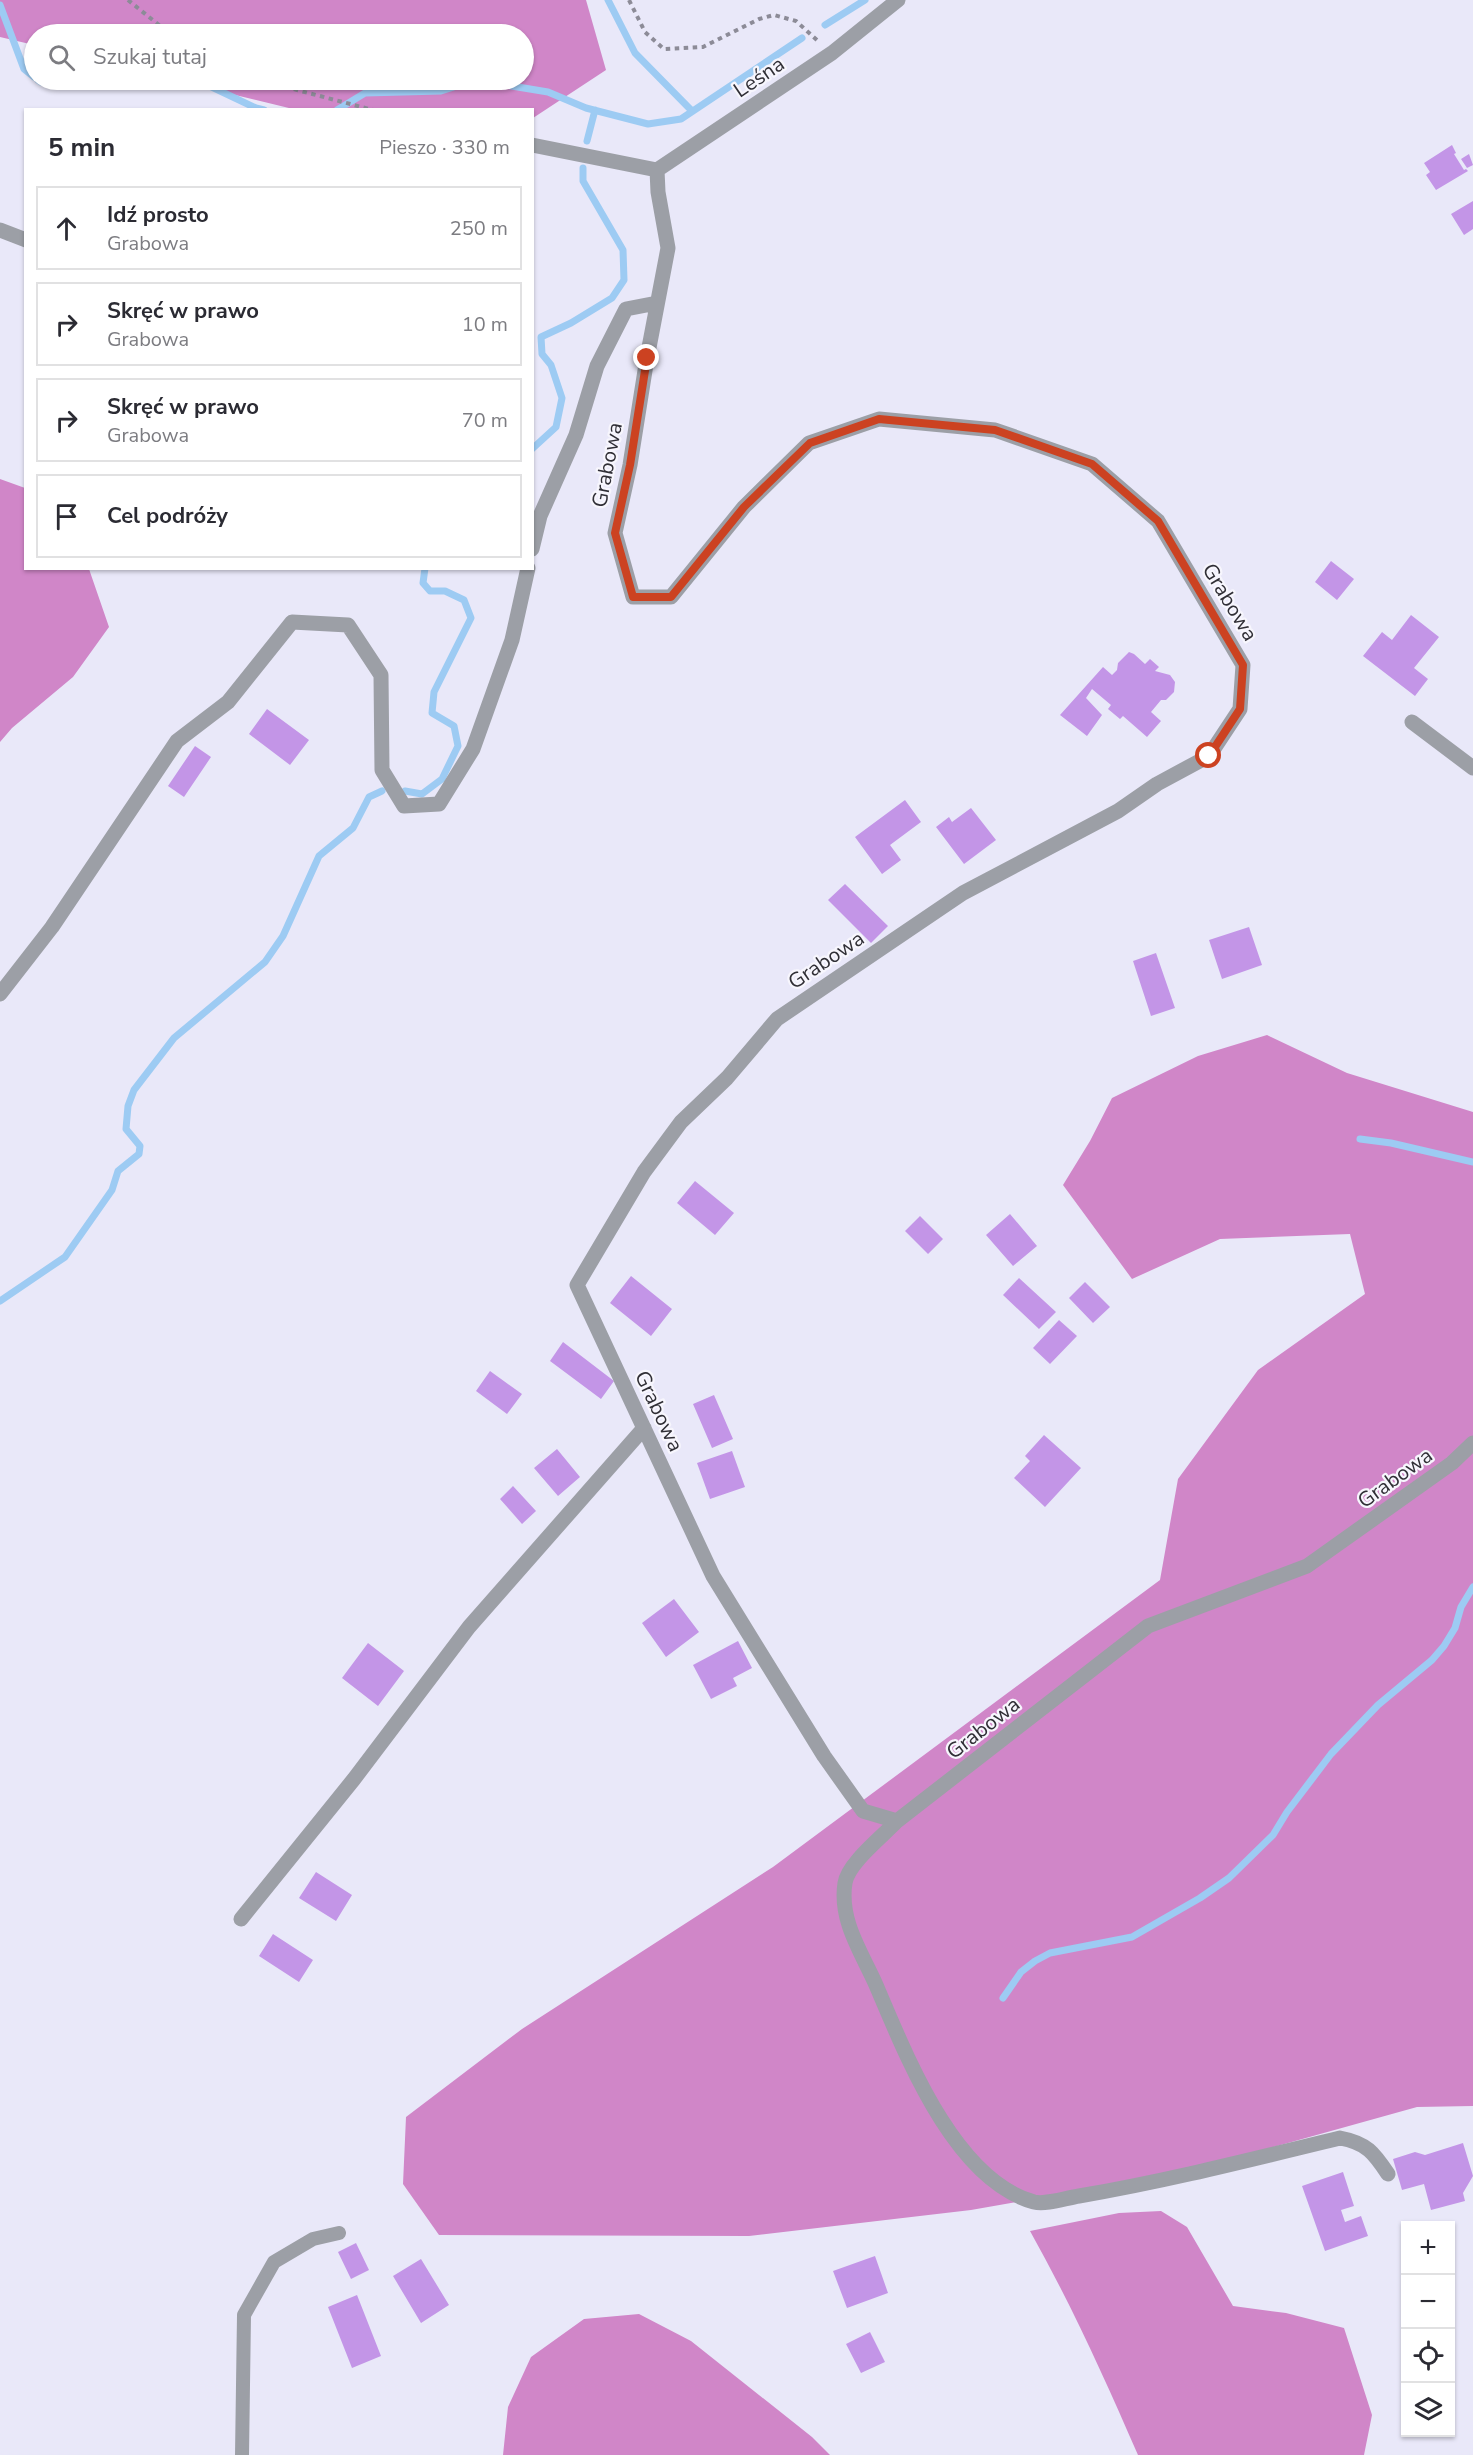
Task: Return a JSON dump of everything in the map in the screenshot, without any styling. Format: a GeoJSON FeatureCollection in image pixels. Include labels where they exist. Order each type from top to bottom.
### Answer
{"type":"FeatureCollection","features":[{"type":"Feature","properties":{"kind":"street","name":"Leśna"},"geometry":{"type":"LineString","coordinates":[[657,170],[832,53],[898,0]]}},
{"type":"Feature","properties":{"kind":"street"},"geometry":{"type":"LineString","coordinates":[[534,145],[657,170]]}},
{"type":"Feature","properties":{"kind":"street","name":"Grabowa"},"geometry":{"type":"LineString","coordinates":[[657,170],[658,192],[668,248],[630,465],[615,533],[633,597],[671,597],[744,507],[810,443],[879,419],[995,430],[1092,464],[1158,521],[1243,665],[1240,709],[1209,756],[1157,784],[1118,811],[963,893],[777,1018],[727,1078],[681,1122],[644,1172],[577,1285],[713,1576],[824,1756],[863,1811],[897,1821],[1148,1626],[1307,1566],[1452,1463],[1473,1443]]}},
{"type":"Feature","properties":{"kind":"street"},"geometry":{"type":"LineString","coordinates":[[0,230],[24,239]]}},
{"type":"Feature","properties":{"kind":"street"},"geometry":{"type":"LineString","coordinates":[[534,541],[540,516],[576,435],[597,366],[626,309],[657,303]]}},
{"type":"Feature","properties":{"kind":"street"},"geometry":{"type":"LineString","coordinates":[[0,994],[52,927],[177,741],[228,702],[292,622],[348,625],[381,675],[382,771],[404,806],[439,804],[473,749],[512,640],[528,570]]}},
{"type":"Feature","properties":{"kind":"street"},"geometry":{"type":"LineString","coordinates":[[1412,722],[1473,768]]}},
{"type":"Feature","properties":{"kind":"street"},"geometry":{"type":"LineString","coordinates":[[241,1919],[354,1779],[469,1627],[644,1428]]}},
{"type":"Feature","properties":{"kind":"street"},"geometry":{"type":"LineString","coordinates":[[897,1821],[851,1869],[845,1882],[846,1908],[853,1939],[928,2098],[956,2140],[988,2177],[1014,2194],[1037,2203],[1125,2188],[1340,2138],[1356,2141],[1373,2152],[1388,2174]]}},
{"type":"Feature","properties":{"kind":"lane"},"geometry":{"type":"LineString","coordinates":[[242,2455],[244,2315],[274,2262],[313,2239],[339,2233]]}},
{"type":"Feature","properties":{"kind":"path"},"geometry":{"type":"LineString","coordinates":[[128,0],[158,24]]}},
{"type":"Feature","properties":{"kind":"path"},"geometry":{"type":"LineString","coordinates":[[629,0],[645,32],[664,49],[703,47],[759,19],[774,15],[796,21],[832,53]]}},
{"type":"Feature","properties":{"kind":"path"},"geometry":{"type":"LineString","coordinates":[[298,90],[367,108]]}},
{"type":"Feature","properties":{"kind":"shaded area"},"geometry":{"type":"Polygon","coordinates":[[[0,0],[586,0],[606,70],[534,117],[534,108],[289,108],[214,90],[534,90],[534,24],[24,24],[24,43],[0,37],[0,0]]]}},
{"type":"Feature","properties":{"kind":"shaded area"},"geometry":{"type":"Polygon","coordinates":[[[0,479],[24,488],[24,570],[89,570],[109,627],[73,677],[12,728],[0,742],[0,479]]]}},
{"type":"Feature","properties":{"kind":"shaded area"},"geometry":{"type":"Polygon","coordinates":[[[1267,1035],[1347,1073],[1473,1112],[1473,2106],[1417,2107],[1173,2175],[971,2210],[749,2236],[439,2235],[403,2184],[406,2117],[522,2029],[773,1867],[1160,1580],[1178,1479],[1258,1370],[1365,1294],[1350,1234],[1220,1239],[1132,1279],[1063,1185],[1090,1141],[1112,1098],[1198,1056],[1267,1035]]]}},
{"type":"Feature","properties":{"kind":"shaded area"},"geometry":{"type":"Polygon","coordinates":[[[1161,2211],[1187,2227],[1233,2306],[1286,2313],[1344,2328],[1372,2415],[1364,2455],[1138,2455],[1060,2286],[1030,2231],[1119,2213],[1161,2211]]]}},
{"type":"Feature","properties":{"kind":"shaded area"},"geometry":{"type":"Polygon","coordinates":[[[639,2314],[691,2341],[812,2437],[830,2455],[503,2455],[508,2407],[531,2357],[584,2319],[639,2314]]]}},
{"type":"Feature","properties":{"kind":"building"},"geometry":{"type":"Polygon","coordinates":[[[1452,145],[1456,153],[1454,154],[1464,170],[1468,171],[1436,190],[1426,175],[1430,172],[1424,163],[1452,145]]]}},
{"type":"Feature","properties":{"kind":"building"},"geometry":{"type":"Polygon","coordinates":[[[1469,154],[1473,165],[1467,168],[1461,159],[1469,154]]]}},
{"type":"Feature","properties":{"kind":"building"},"geometry":{"type":"Polygon","coordinates":[[[1473,201],[1473,229],[1464,235],[1451,214],[1473,201]]]}},
{"type":"Feature","properties":{"kind":"building"},"geometry":{"type":"Polygon","coordinates":[[[1331,561],[1354,579],[1337,600],[1315,582],[1331,561]]]}},
{"type":"Feature","properties":{"kind":"building"},"geometry":{"type":"Polygon","coordinates":[[[1411,615],[1439,637],[1414,668],[1428,679],[1415,696],[1363,656],[1382,632],[1392,640],[1411,615]]]}},
{"type":"Feature","properties":{"kind":"building"},"geometry":{"type":"Polygon","coordinates":[[[1129,652],[1145,664],[1150,659],[1159,667],[1155,671],[1170,675],[1175,682],[1174,692],[1166,700],[1161,700],[1151,712],[1161,721],[1147,737],[1123,716],[1120,719],[1108,709],[1111,705],[1092,689],[1086,698],[1102,715],[1087,736],[1060,715],[1103,667],[1112,675],[1117,670],[1118,663],[1129,652]]]}},
{"type":"Feature","properties":{"kind":"building"},"geometry":{"type":"Polygon","coordinates":[[[267,709],[309,740],[290,765],[249,734],[267,709]]]}},
{"type":"Feature","properties":{"kind":"building"},"geometry":{"type":"Polygon","coordinates":[[[195,746],[211,757],[184,797],[168,786],[195,746]]]}},
{"type":"Feature","properties":{"kind":"building"},"geometry":{"type":"Polygon","coordinates":[[[905,800],[921,822],[890,845],[901,860],[882,874],[855,837],[905,800]]]}},
{"type":"Feature","properties":{"kind":"building"},"geometry":{"type":"Polygon","coordinates":[[[971,808],[996,840],[964,864],[936,827],[949,817],[952,822],[971,808]]]}},
{"type":"Feature","properties":{"kind":"building"},"geometry":{"type":"Polygon","coordinates":[[[845,884],[888,926],[871,943],[828,900],[845,884]]]}},
{"type":"Feature","properties":{"kind":"building"},"geometry":{"type":"Polygon","coordinates":[[[1249,927],[1262,965],[1222,979],[1209,940],[1249,927]]]}},
{"type":"Feature","properties":{"kind":"building"},"geometry":{"type":"Polygon","coordinates":[[[1156,953],[1175,1008],[1151,1016],[1133,961],[1156,953]]]}},
{"type":"Feature","properties":{"kind":"building"},"geometry":{"type":"Polygon","coordinates":[[[695,1181],[734,1213],[715,1235],[677,1203],[695,1181]]]}},
{"type":"Feature","properties":{"kind":"building"},"geometry":{"type":"Polygon","coordinates":[[[1010,1214],[1037,1246],[1013,1266],[986,1235],[1010,1214]]]}},
{"type":"Feature","properties":{"kind":"building"},"geometry":{"type":"Polygon","coordinates":[[[920,1216],[943,1239],[928,1254],[905,1231],[920,1216]]]}},
{"type":"Feature","properties":{"kind":"building"},"geometry":{"type":"Polygon","coordinates":[[[631,1276],[672,1309],[651,1336],[610,1303],[631,1276]]]}},
{"type":"Feature","properties":{"kind":"building"},"geometry":{"type":"Polygon","coordinates":[[[1019,1278],[1056,1312],[1039,1329],[1003,1295],[1019,1278]]]}},
{"type":"Feature","properties":{"kind":"building"},"geometry":{"type":"Polygon","coordinates":[[[1085,1282],[1110,1307],[1093,1323],[1069,1298],[1085,1282]]]}},
{"type":"Feature","properties":{"kind":"building"},"geometry":{"type":"Polygon","coordinates":[[[1059,1320],[1077,1336],[1050,1364],[1033,1348],[1059,1320]]]}},
{"type":"Feature","properties":{"kind":"building"},"geometry":{"type":"Polygon","coordinates":[[[563,1342],[614,1381],[601,1399],[550,1361],[563,1342]]]}},
{"type":"Feature","properties":{"kind":"building"},"geometry":{"type":"Polygon","coordinates":[[[490,1371],[522,1394],[507,1414],[476,1391],[490,1371]]]}},
{"type":"Feature","properties":{"kind":"building"},"geometry":{"type":"Polygon","coordinates":[[[714,1395],[733,1439],[712,1448],[693,1404],[714,1395]]]}},
{"type":"Feature","properties":{"kind":"building"},"geometry":{"type":"Polygon","coordinates":[[[1044,1435],[1081,1468],[1045,1507],[1014,1478],[1030,1461],[1025,1456],[1044,1435]]]}},
{"type":"Feature","properties":{"kind":"building"},"geometry":{"type":"Polygon","coordinates":[[[557,1449],[580,1477],[558,1496],[534,1468],[557,1449]]]}},
{"type":"Feature","properties":{"kind":"building"},"geometry":{"type":"Polygon","coordinates":[[[732,1451],[745,1487],[710,1499],[697,1463],[732,1451]]]}},
{"type":"Feature","properties":{"kind":"building"},"geometry":{"type":"Polygon","coordinates":[[[513,1486],[536,1511],[522,1524],[500,1499],[513,1486]]]}},
{"type":"Feature","properties":{"kind":"building"},"geometry":{"type":"Polygon","coordinates":[[[674,1599],[699,1632],[666,1657],[642,1623],[674,1599]]]}},
{"type":"Feature","properties":{"kind":"building"},"geometry":{"type":"Polygon","coordinates":[[[738,1641],[752,1668],[733,1678],[737,1686],[711,1699],[693,1665],[738,1641]]]}},
{"type":"Feature","properties":{"kind":"building"},"geometry":{"type":"Polygon","coordinates":[[[368,1643],[404,1671],[378,1706],[342,1678],[368,1643]]]}},
{"type":"Feature","properties":{"kind":"building"},"geometry":{"type":"Polygon","coordinates":[[[316,1872],[352,1895],[336,1921],[299,1898],[316,1872]]]}},
{"type":"Feature","properties":{"kind":"building"},"geometry":{"type":"Polygon","coordinates":[[[273,1934],[313,1960],[299,1982],[259,1956],[273,1934]]]}},
{"type":"Feature","properties":{"kind":"building"},"geometry":{"type":"Polygon","coordinates":[[[1463,2143],[1473,2176],[1463,2193],[1465,2201],[1431,2210],[1424,2184],[1402,2190],[1393,2159],[1415,2152],[1425,2155],[1463,2143]]]}},
{"type":"Feature","properties":{"kind":"building"},"geometry":{"type":"Polygon","coordinates":[[[1343,2172],[1354,2206],[1341,2210],[1345,2222],[1361,2216],[1368,2236],[1325,2251],[1302,2186],[1343,2172]]]}},
{"type":"Feature","properties":{"kind":"building"},"geometry":{"type":"Polygon","coordinates":[[[356,2243],[369,2270],[351,2279],[338,2252],[356,2243]]]}},
{"type":"Feature","properties":{"kind":"building"},"geometry":{"type":"Polygon","coordinates":[[[875,2256],[888,2293],[847,2308],[833,2271],[875,2256]]]}},
{"type":"Feature","properties":{"kind":"building"},"geometry":{"type":"Polygon","coordinates":[[[421,2259],[449,2305],[421,2323],[393,2276],[421,2259]]]}},
{"type":"Feature","properties":{"kind":"building"},"geometry":{"type":"Polygon","coordinates":[[[357,2295],[381,2356],[352,2368],[328,2307],[357,2295]]]}},
{"type":"Feature","properties":{"kind":"building"},"geometry":{"type":"Polygon","coordinates":[[[870,2332],[885,2362],[861,2373],[846,2344],[870,2332]]]}},
{"type":"Feature","properties":{"kind":"waterway"},"geometry":{"type":"LineString","coordinates":[[608,0],[635,53],[692,111]]}},
{"type":"Feature","properties":{"kind":"waterway"},"geometry":{"type":"LineString","coordinates":[[825,25],[865,0]]}},
{"type":"Feature","properties":{"kind":"waterway"},"geometry":{"type":"LineString","coordinates":[[0,5],[24,69]]}},
{"type":"Feature","properties":{"kind":"waterway"},"geometry":{"type":"LineString","coordinates":[[534,90],[548,92],[586,108],[648,124],[681,119],[802,38]]}},
{"type":"Feature","properties":{"kind":"waterway"},"geometry":{"type":"LineString","coordinates":[[218,90],[256,108]]}},
{"type":"Feature","properties":{"kind":"waterway"},"geometry":{"type":"LineString","coordinates":[[340,108],[365,93],[444,90]]}},
{"type":"Feature","properties":{"kind":"waterway"},"geometry":{"type":"LineString","coordinates":[[587,141],[595,110]]}},
{"type":"Feature","properties":{"kind":"waterway"},"geometry":{"type":"LineString","coordinates":[[534,447],[556,427],[562,398],[551,365],[542,354],[541,337],[571,323],[612,298],[624,280],[623,250],[583,181],[583,168]]}},
{"type":"Feature","properties":{"kind":"waterway"},"geometry":{"type":"LineString","coordinates":[[405,791],[422,794],[442,779],[458,746],[454,726],[432,713],[434,692],[471,618],[464,600],[445,591],[430,591],[423,583],[425,570]]}},
{"type":"Feature","properties":{"kind":"waterway"},"geometry":{"type":"LineString","coordinates":[[0,1301],[65,1257],[112,1190],[118,1171],[139,1154],[140,1146],[126,1129],[128,1106],[134,1090],[174,1038],[265,962],[283,936],[319,856],[353,828],[369,797],[382,791]]}},
{"type":"Feature","properties":{"kind":"waterway"},"geometry":{"type":"LineString","coordinates":[[1360,1139],[1391,1143],[1473,1162]]}},
{"type":"Feature","properties":{"kind":"waterway"},"geometry":{"type":"LineString","coordinates":[[1003,1998],[1021,1972],[1050,1953],[1132,1937],[1200,1898],[1229,1878],[1273,1835],[1287,1812],[1331,1754],[1378,1705],[1432,1660],[1444,1646],[1455,1628],[1461,1607],[1473,1587]]}},
{"type":"Feature","properties":{"kind":"route"},"geometry":{"type":"LineString","coordinates":[[647,358],[630,465],[615,533],[633,597],[671,597],[744,507],[810,443],[879,419],[995,430],[1092,464],[1158,521],[1243,665],[1240,709],[1209,756]]}}]}
